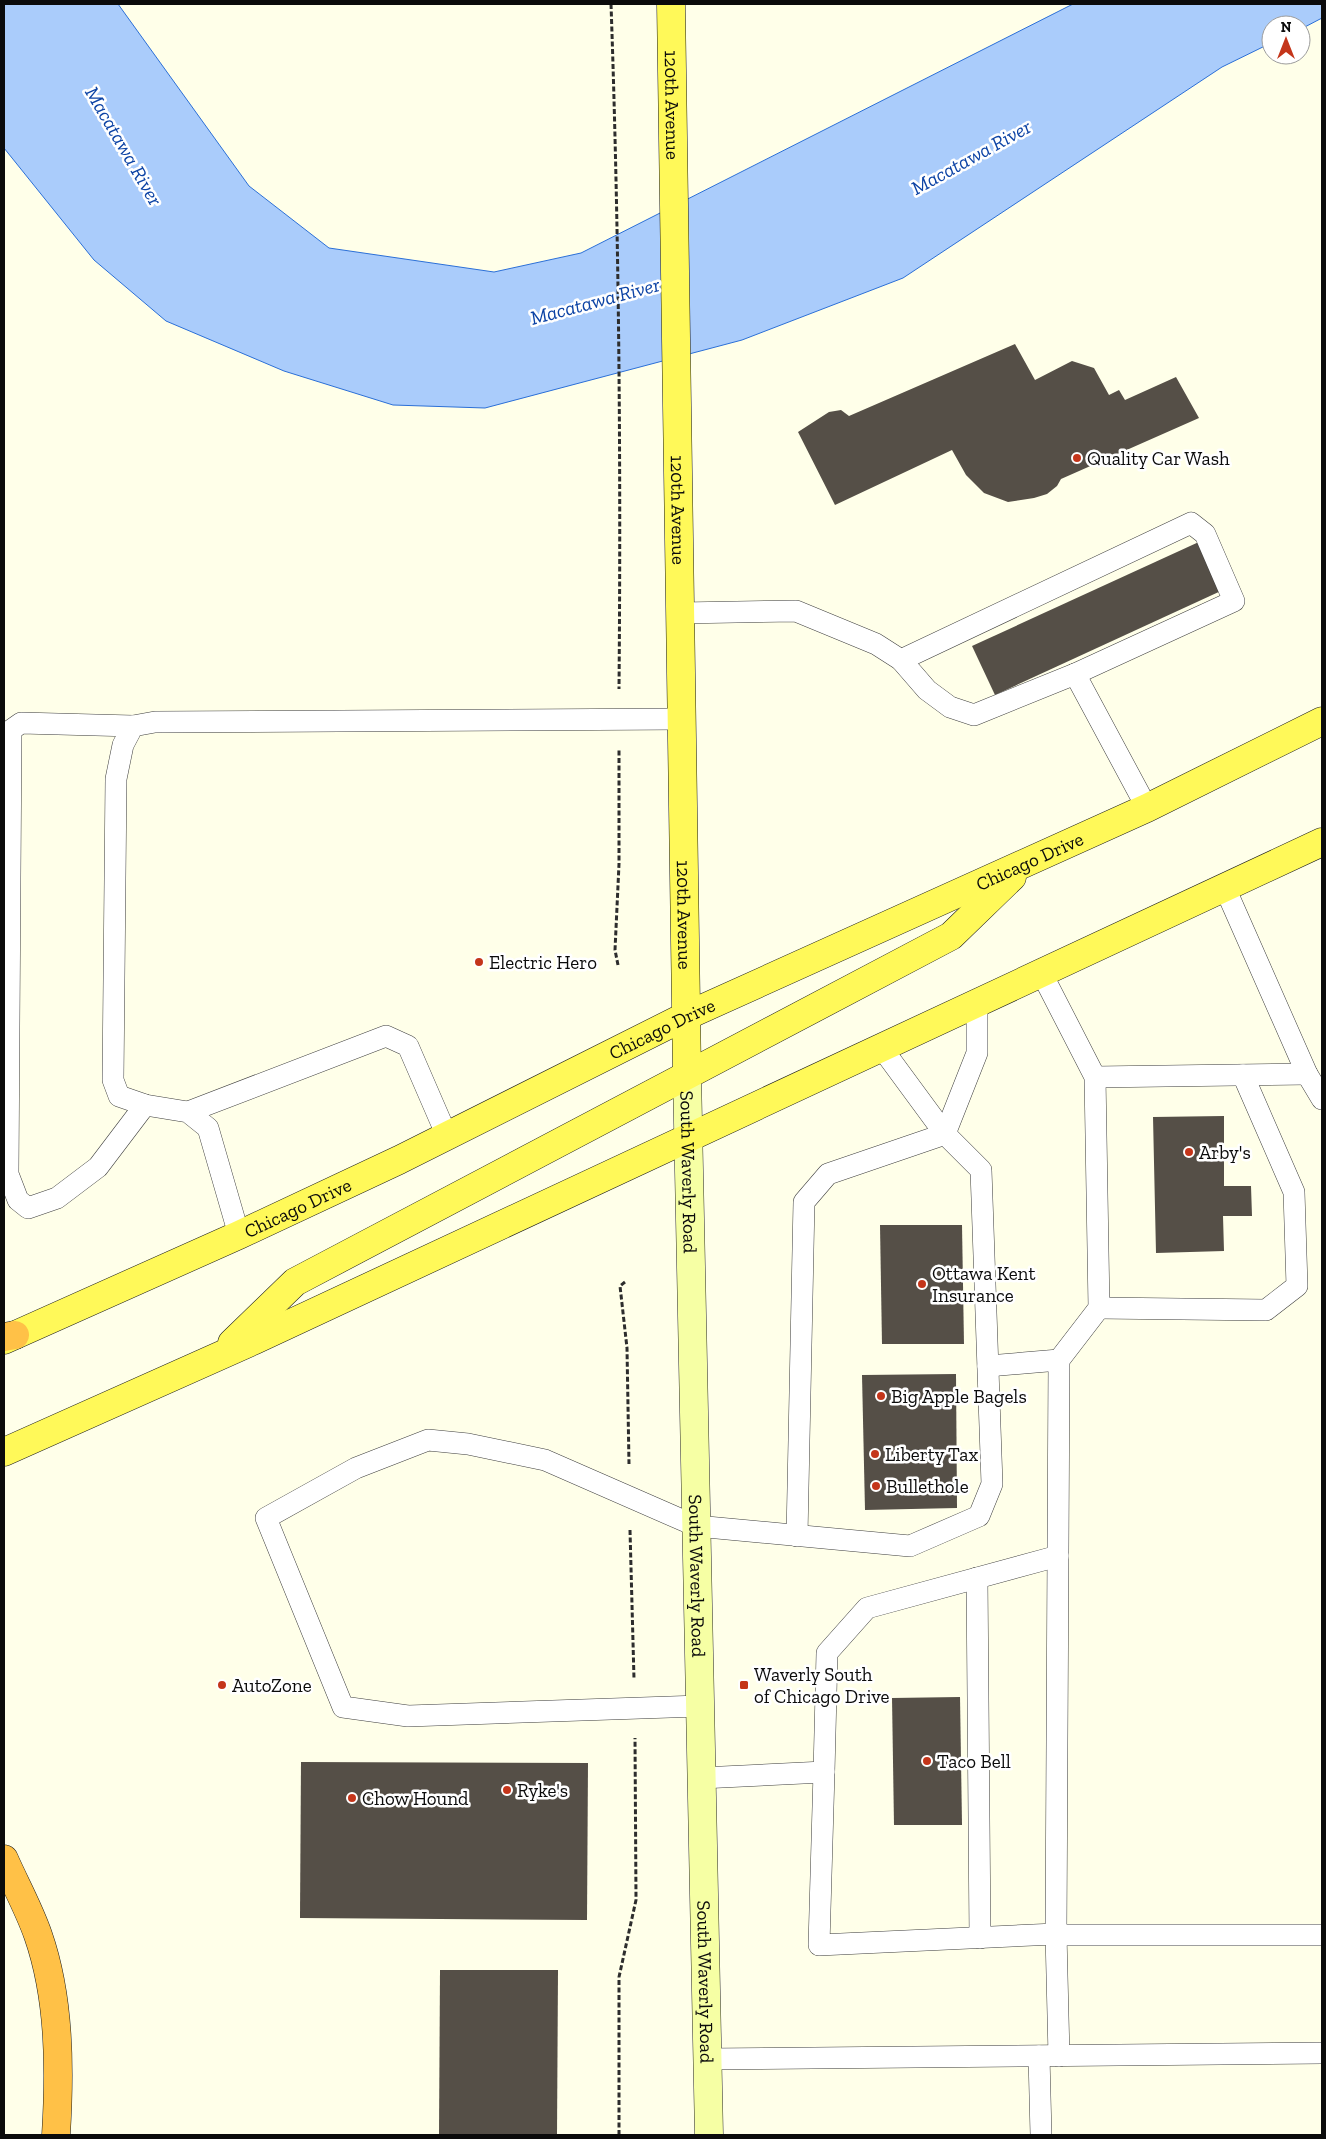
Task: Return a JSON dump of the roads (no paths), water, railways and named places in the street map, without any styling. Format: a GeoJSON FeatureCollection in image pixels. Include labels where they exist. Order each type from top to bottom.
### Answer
{"type":"FeatureCollection","features":[{"type":"Feature","properties":{"kind":"highway"},"geometry":{"type":"LineString","coordinates":[[4,1859],[38,1935],[49,1977],[58,2060],[56,2135]]}},
{"type":"Feature","properties":{"kind":"main road","name":"120th Avenue"},"geometry":{"type":"LineString","coordinates":[[671,4],[686,1016]]}},
{"type":"Feature","properties":{"kind":"main road","name":"Chicago Drive"},"geometry":{"type":"LineString","coordinates":[[8,1337],[239,1235],[447,1136],[686,1016],[1147,808],[1322,722]]}},
{"type":"Feature","properties":{"kind":"main road"},"geometry":{"type":"LineString","coordinates":[[4,1452],[219,1356],[1322,842]]}},
{"type":"Feature","properties":{"kind":"main road"},"geometry":{"type":"LineString","coordinates":[[219,1356],[295,1282],[951,936],[1027,863]]}},
{"type":"Feature","properties":{"kind":"main road","name":"South Waverly Road"},"geometry":{"type":"LineString","coordinates":[[686,1016],[709,2135]]}},
{"type":"Feature","properties":{"kind":"lane"},"geometry":{"type":"LineString","coordinates":[[681,613],[796,611],[876,644],[900,660],[927,690],[950,707],[974,715],[1075,674],[1234,601],[1205,534],[1191,523],[900,660]]}},
{"type":"Feature","properties":{"kind":"lane"},"geometry":{"type":"LineString","coordinates":[[1075,674],[1147,808]]}},
{"type":"Feature","properties":{"kind":"lane"},"geometry":{"type":"LineString","coordinates":[[145,1105],[98,1167],[57,1198],[28,1208],[18,1200],[8,1174],[12,730],[21,723],[133,726],[155,722],[682,719]]}},
{"type":"Feature","properties":{"kind":"lane"},"geometry":{"type":"LineString","coordinates":[[133,726],[123,744],[116,779],[113,1080],[119,1096],[145,1105],[188,1112],[208,1128],[239,1235]]}},
{"type":"Feature","properties":{"kind":"lane"},"geometry":{"type":"LineString","coordinates":[[1226,888],[1307,1074],[1322,1099]]}},
{"type":"Feature","properties":{"kind":"lane"},"geometry":{"type":"LineString","coordinates":[[1040,2135],[1049,2056],[1056,1935],[1059,1360],[1100,1308],[1095,1077],[1041,972]]}},
{"type":"Feature","properties":{"kind":"lane"},"geometry":{"type":"LineString","coordinates":[[797,1536],[804,1202],[828,1174],[945,1134],[977,1053],[977,1002]]}},
{"type":"Feature","properties":{"kind":"lane"},"geometry":{"type":"LineString","coordinates":[[188,1112],[386,1036],[408,1046],[447,1136]]}},
{"type":"Feature","properties":{"kind":"lane"},"geometry":{"type":"LineString","coordinates":[[700,1706],[408,1716],[343,1707],[266,1518],[356,1468],[428,1440],[468,1444],[545,1460],[696,1526],[910,1546],[979,1516],[992,1484],[981,1170],[945,1134],[881,1047]]}},
{"type":"Feature","properties":{"kind":"lane"},"geometry":{"type":"LineString","coordinates":[[1095,1077],[1307,1074]]}},
{"type":"Feature","properties":{"kind":"lane"},"geometry":{"type":"LineString","coordinates":[[1100,1308],[1266,1310],[1297,1286],[1294,1192],[1244,1075]]}},
{"type":"Feature","properties":{"kind":"lane"},"geometry":{"type":"LineString","coordinates":[[988,1366],[1059,1360]]}},
{"type":"Feature","properties":{"kind":"lane"},"geometry":{"type":"LineString","coordinates":[[1058,1556],[867,1608],[827,1652],[819,1945],[1056,1935],[1322,1935]]}},
{"type":"Feature","properties":{"kind":"lane"},"geometry":{"type":"LineString","coordinates":[[977,1578],[980,1938]]}},
{"type":"Feature","properties":{"kind":"lane"},"geometry":{"type":"LineString","coordinates":[[701,1778],[824,1772]]}},
{"type":"Feature","properties":{"kind":"lane"},"geometry":{"type":"LineString","coordinates":[[707,2059],[1322,2053]]}},
{"type":"Feature","properties":{"kind":"water","name":"Macatawa River"},"geometry":{"type":"Polygon","coordinates":[[[4,4],[118,4],[249,186],[329,248],[494,272],[581,253],[1073,4],[1322,4],[1322,18],[1311,24],[1311,15],[1261,15],[1261,48],[1222,67],[903,278],[742,340],[485,408],[393,405],[284,371],[166,321],[94,260],[4,148],[4,4]]]}},
{"type":"Feature","properties":{"kind":"place","name":"Quality Car Wash"},"geometry":{"type":"Point","coordinates":[1077,458]}},
{"type":"Feature","properties":{"kind":"place","name":"Electric Hero"},"geometry":{"type":"Point","coordinates":[479,962]}},
{"type":"Feature","properties":{"kind":"place","name":"Arby's"},"geometry":{"type":"Point","coordinates":[1189,1152]}},
{"type":"Feature","properties":{"kind":"place","name":"Ottawa Kent Insurance"},"geometry":{"type":"Point","coordinates":[922,1284]}},
{"type":"Feature","properties":{"kind":"place","name":"Big Apple Bagels"},"geometry":{"type":"Point","coordinates":[881,1396]}},
{"type":"Feature","properties":{"kind":"place","name":"Liberty Tax"},"geometry":{"type":"Point","coordinates":[875,1454]}},
{"type":"Feature","properties":{"kind":"place","name":"Bullethole"},"geometry":{"type":"Point","coordinates":[876,1486]}},
{"type":"Feature","properties":{"kind":"place","name":"AutoZone"},"geometry":{"type":"Point","coordinates":[222,1685]}},
{"type":"Feature","properties":{"kind":"place","name":"Waverly South of Chicago Drive"},"geometry":{"type":"Point","coordinates":[744,1685]}},
{"type":"Feature","properties":{"kind":"place","name":"Taco Bell"},"geometry":{"type":"Point","coordinates":[927,1761]}},
{"type":"Feature","properties":{"kind":"place","name":"Ryke's"},"geometry":{"type":"Point","coordinates":[507,1790]}},
{"type":"Feature","properties":{"kind":"place","name":"Chow Hound"},"geometry":{"type":"Point","coordinates":[352,1798]}}]}
